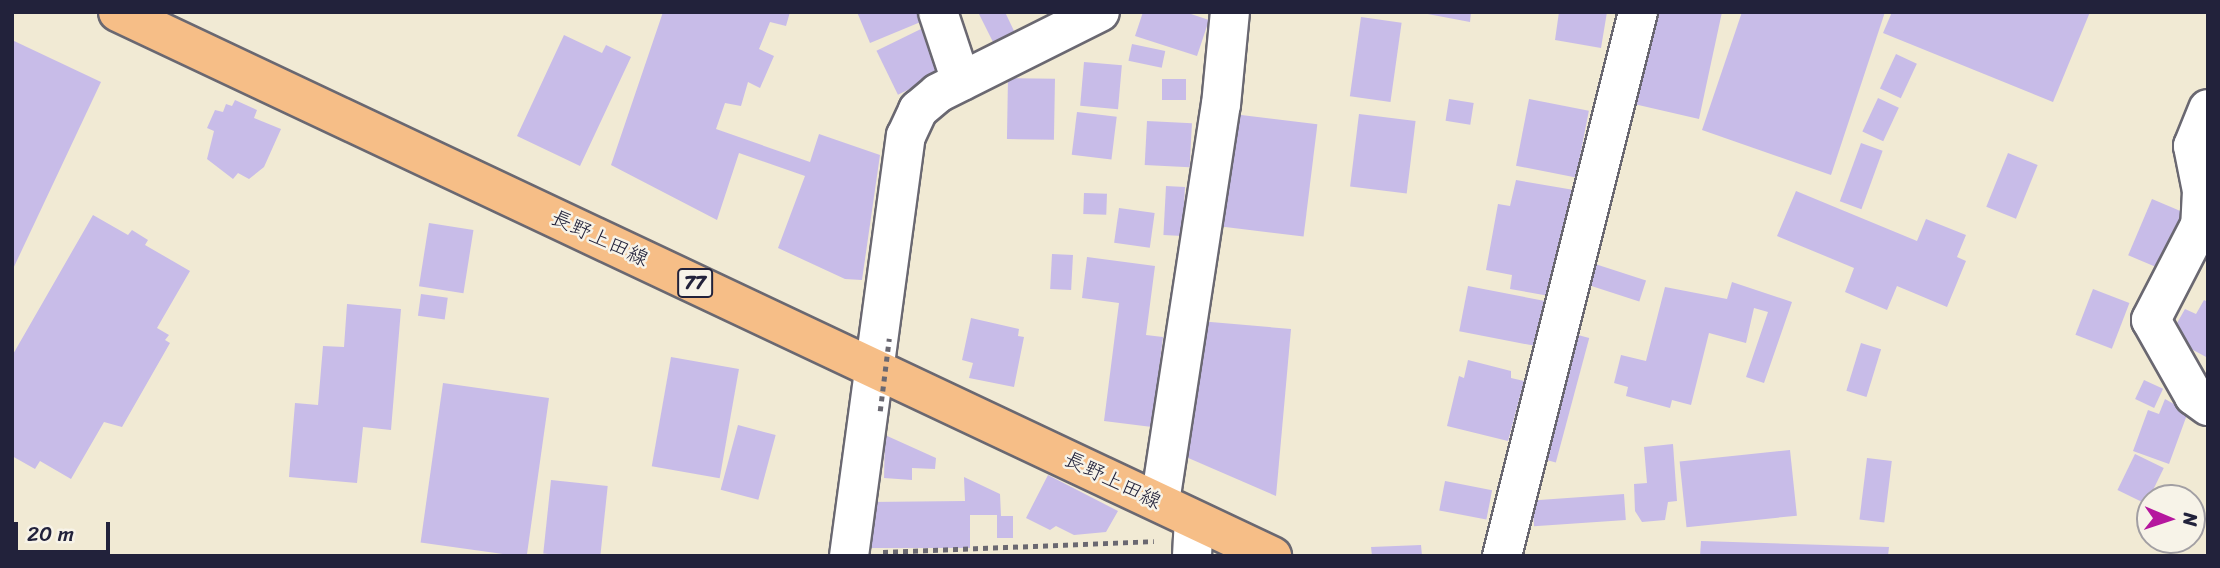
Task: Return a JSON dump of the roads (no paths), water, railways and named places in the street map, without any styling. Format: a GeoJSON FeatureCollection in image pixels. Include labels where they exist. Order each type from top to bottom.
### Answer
{"type":"FeatureCollection","features":[{"type":"Feature","properties":{"kind":"main road","name":"長野上田線"},"geometry":{"type":"LineString","coordinates":[[118,12],[881,352],[1160,502],[1193,538],[1272,556]]}},
{"type":"Feature","properties":{"kind":"street"},"geometry":{"type":"LineString","coordinates":[[938,12],[961,81]]}},
{"type":"Feature","properties":{"kind":"street"},"geometry":{"type":"LineString","coordinates":[[864,554],[881,352],[906,136],[918,110],[961,81],[1100,12]]}},
{"type":"Feature","properties":{"kind":"street"},"geometry":{"type":"LineString","coordinates":[[1160,502],[1221,104],[1230,12]]}},
{"type":"Feature","properties":{"kind":"street"},"geometry":{"type":"LineString","coordinates":[[1502,556],[1638,12]]}},
{"type":"Feature","properties":{"kind":"street"},"geometry":{"type":"LineString","coordinates":[[2208,109],[2193,146],[2202,191],[2200,225],[2151,320],[2194,396],[2208,406]]}}]}
